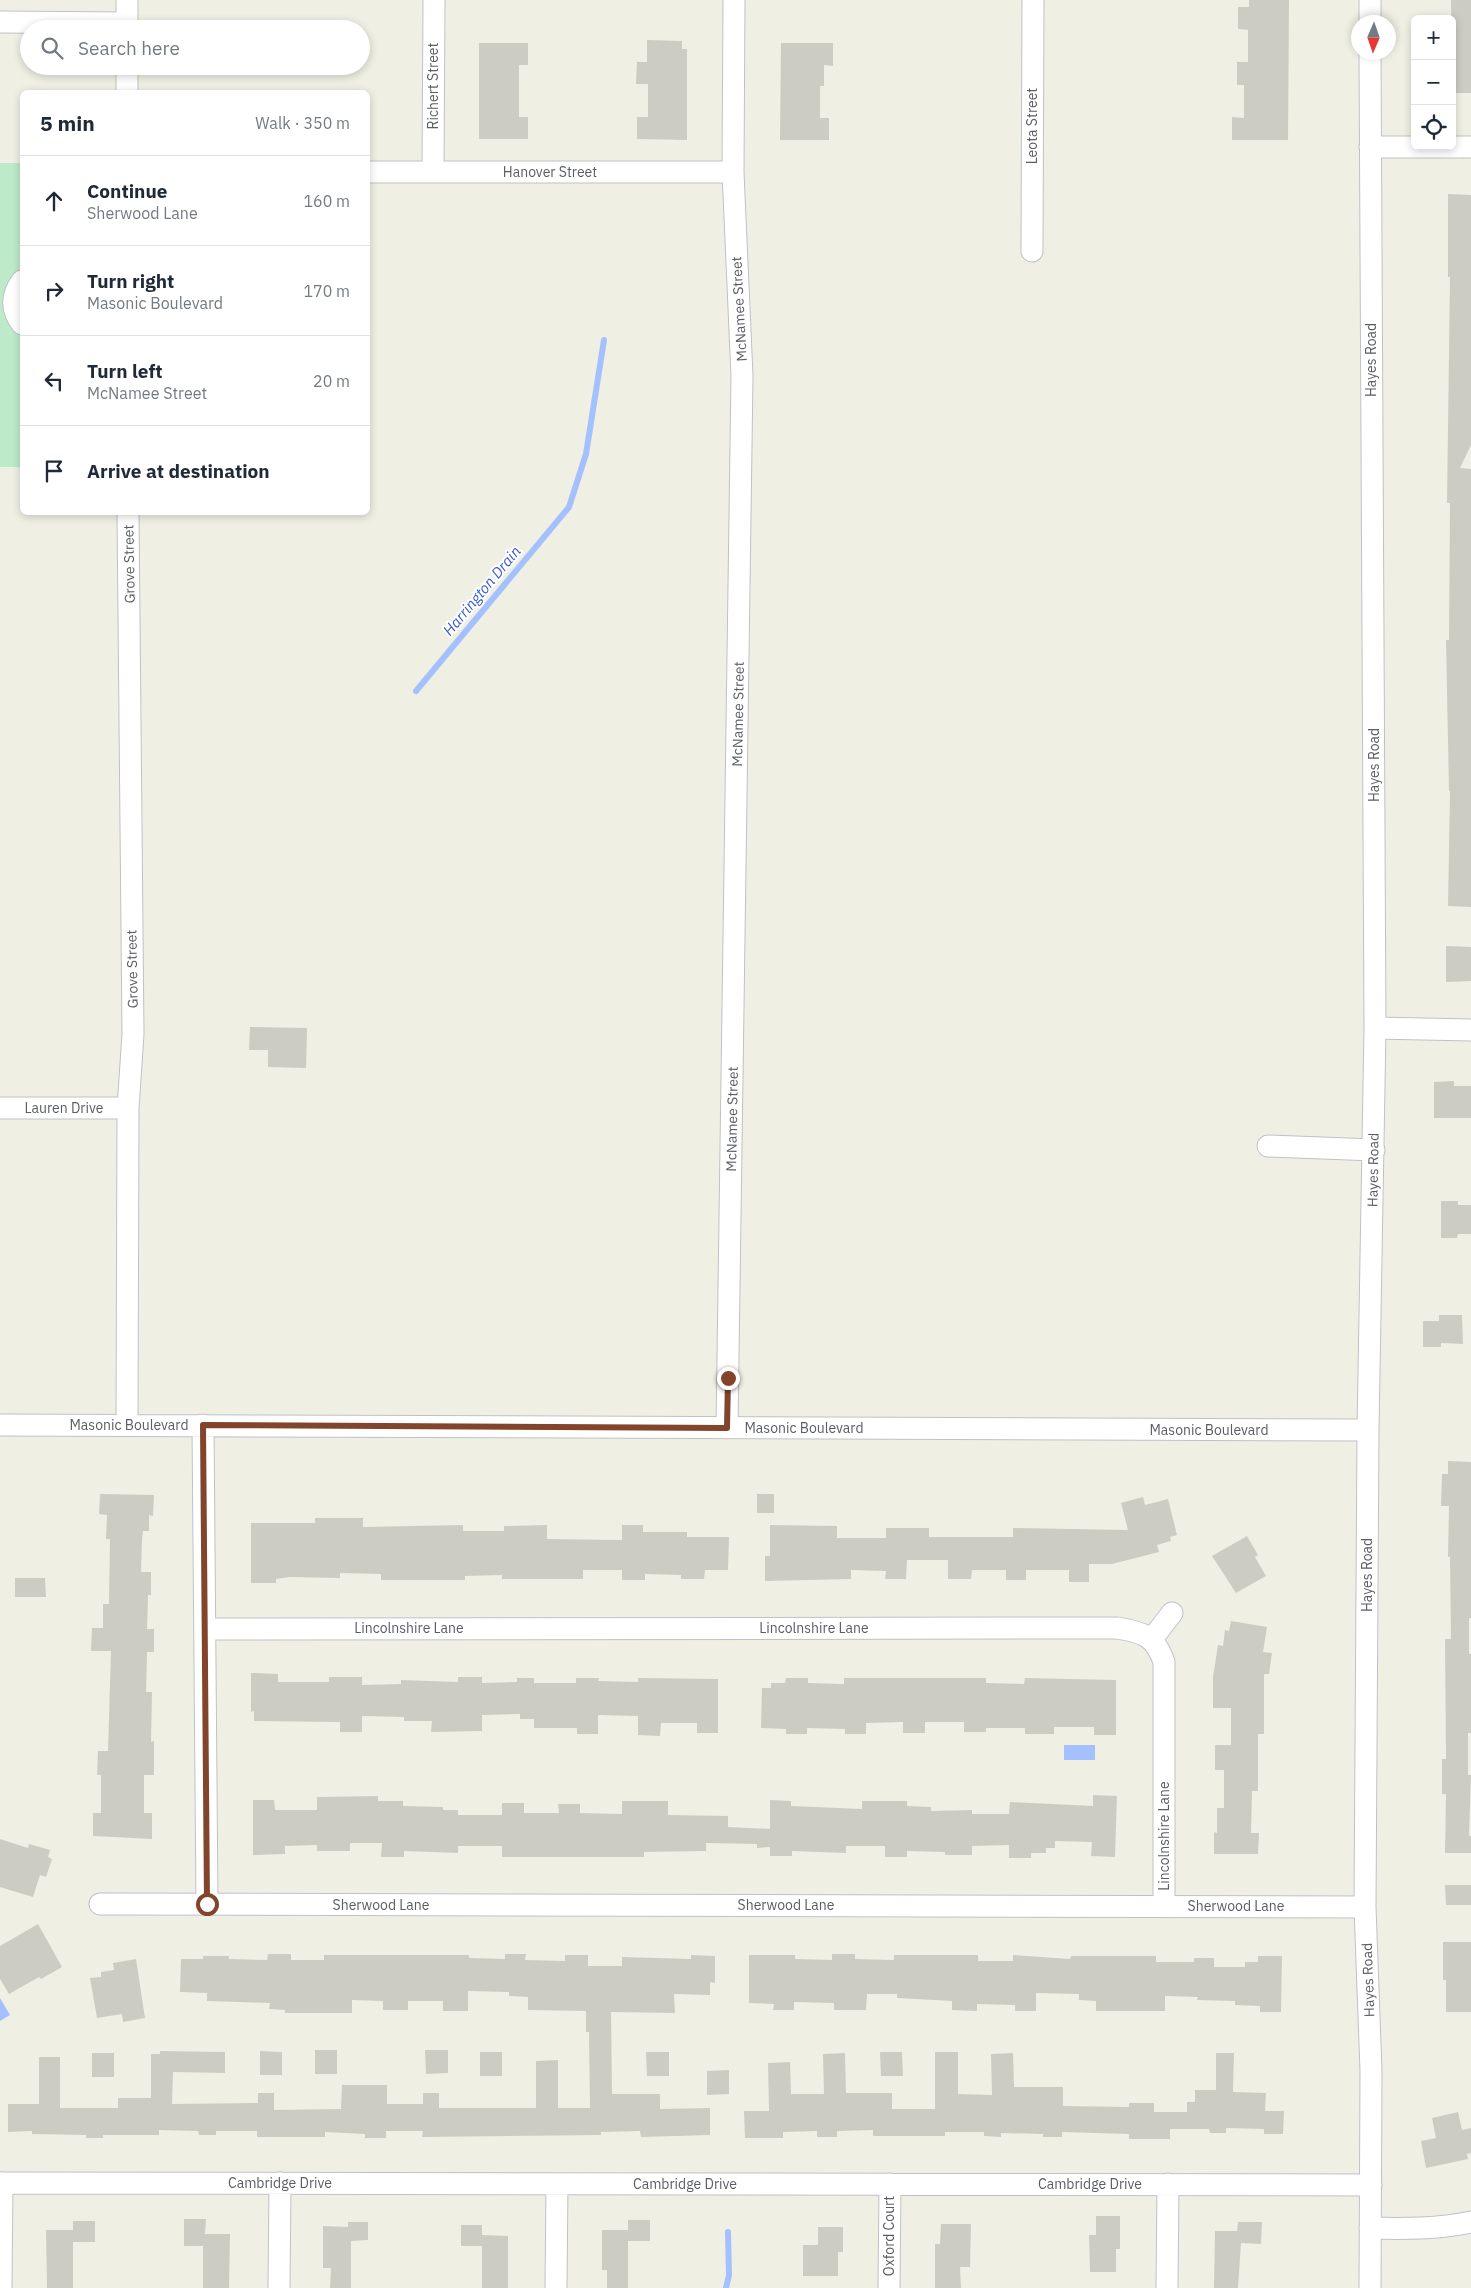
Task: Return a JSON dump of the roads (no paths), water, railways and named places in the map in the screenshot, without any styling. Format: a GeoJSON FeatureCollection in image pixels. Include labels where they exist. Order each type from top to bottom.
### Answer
{"type":"FeatureCollection","features":[{"type":"Feature","properties":{"kind":"street"},"geometry":{"type":"LineString","coordinates":[[126,0],[127,20]]}},
{"type":"Feature","properties":{"kind":"street","name":"Richert Street"},"geometry":{"type":"LineString","coordinates":[[433,172],[434,0]]}},
{"type":"Feature","properties":{"kind":"street","name":"McNamee Street"},"geometry":{"type":"LineString","coordinates":[[727,1428],[742,376],[733,172],[734,0]]}},
{"type":"Feature","properties":{"kind":"street","name":"Leota Street"},"geometry":{"type":"LineString","coordinates":[[1032,251],[1033,0]]}},
{"type":"Feature","properties":{"kind":"street"},"geometry":{"type":"LineString","coordinates":[[1370,0],[1370,15]]}},
{"type":"Feature","properties":{"kind":"street"},"geometry":{"type":"LineString","coordinates":[[0,22],[20,23]]}},
{"type":"Feature","properties":{"kind":"street","name":"Hayes Road"},"geometry":{"type":"LineString","coordinates":[[1370,60],[1376,1028],[1368,1430],[1365,1907],[1371,2071],[1370,2288]]}},
{"type":"Feature","properties":{"kind":"street"},"geometry":{"type":"LineString","coordinates":[[127,75],[128,90]]}},
{"type":"Feature","properties":{"kind":"street"},"geometry":{"type":"LineString","coordinates":[[1370,147],[1471,147]]}},
{"type":"Feature","properties":{"kind":"street","name":"Hanover Street"},"geometry":{"type":"LineString","coordinates":[[370,172],[733,172]]}},
{"type":"Feature","properties":{"kind":"street"},"geometry":{"type":"LineString","coordinates":[[20,284],[16,289],[14,308],[20,320]]}},
{"type":"Feature","properties":{"kind":"street","name":"Grove Street"},"geometry":{"type":"LineString","coordinates":[[127,1425],[128,1108],[133,1034],[128,515]]}},
{"type":"Feature","properties":{"kind":"street"},"geometry":{"type":"LineString","coordinates":[[1376,1028],[1471,1030]]}},
{"type":"Feature","properties":{"kind":"street","name":"Lauren Drive"},"geometry":{"type":"LineString","coordinates":[[0,1108],[128,1108]]}},
{"type":"Feature","properties":{"kind":"street"},"geometry":{"type":"LineString","coordinates":[[1268,1146],[1374,1150]]}},
{"type":"Feature","properties":{"kind":"street","name":"Masonic Boulevard"},"geometry":{"type":"LineString","coordinates":[[0,1425],[1368,1430]]}},
{"type":"Feature","properties":{"kind":"street"},"geometry":{"type":"LineString","coordinates":[[203,1425],[207,1904]]}},
{"type":"Feature","properties":{"kind":"street"},"geometry":{"type":"LineString","coordinates":[[1152,1639],[1172,1613]]}},
{"type":"Feature","properties":{"kind":"street","name":"Lincolnshire Lane"},"geometry":{"type":"LineString","coordinates":[[205,1629],[1117,1628],[1136,1631],[1152,1639],[1160,1649],[1164,1662],[1164,1906]]}},
{"type":"Feature","properties":{"kind":"street","name":"Sherwood Lane"},"geometry":{"type":"LineString","coordinates":[[100,1904],[1365,1907]]}},
{"type":"Feature","properties":{"kind":"street"},"geometry":{"type":"LineString","coordinates":[[1,2182],[1,2288]]}},
{"type":"Feature","properties":{"kind":"street","name":"Cambridge Drive"},"geometry":{"type":"LineString","coordinates":[[1,2182],[1371,2185]]}},
{"type":"Feature","properties":{"kind":"street"},"geometry":{"type":"LineString","coordinates":[[279,2288],[280,2183]]}},
{"type":"Feature","properties":{"kind":"street"},"geometry":{"type":"LineString","coordinates":[[556,2288],[557,2184]]}},
{"type":"Feature","properties":{"kind":"street","name":"Oxford Court"},"geometry":{"type":"LineString","coordinates":[[889,2288],[890,2184]]}},
{"type":"Feature","properties":{"kind":"street"},"geometry":{"type":"LineString","coordinates":[[1167,2288],[1168,2184]]}},
{"type":"Feature","properties":{"kind":"street"},"geometry":{"type":"LineString","coordinates":[[1370,2228],[1414,2229],[1471,2222]]}},
{"type":"Feature","properties":{"kind":"water"},"geometry":{"type":"Polygon","coordinates":[[[1064,1745],[1095,1745],[1095,1760],[1064,1760],[1064,1745]]]}},
{"type":"Feature","properties":{"kind":"water"},"geometry":{"type":"Polygon","coordinates":[[[0,1998],[10,2015],[0,2021],[0,1998]]]}},
{"type":"Feature","properties":{"kind":"waterway","name":"Harrington Drain"},"geometry":{"type":"LineString","coordinates":[[416,691],[569,507],[586,454],[604,340]]}},
{"type":"Feature","properties":{"kind":"waterway","name":"Harrington Drain"},"geometry":{"type":"LineString","coordinates":[[726,2288],[729,2275],[728,2232]]}}]}
